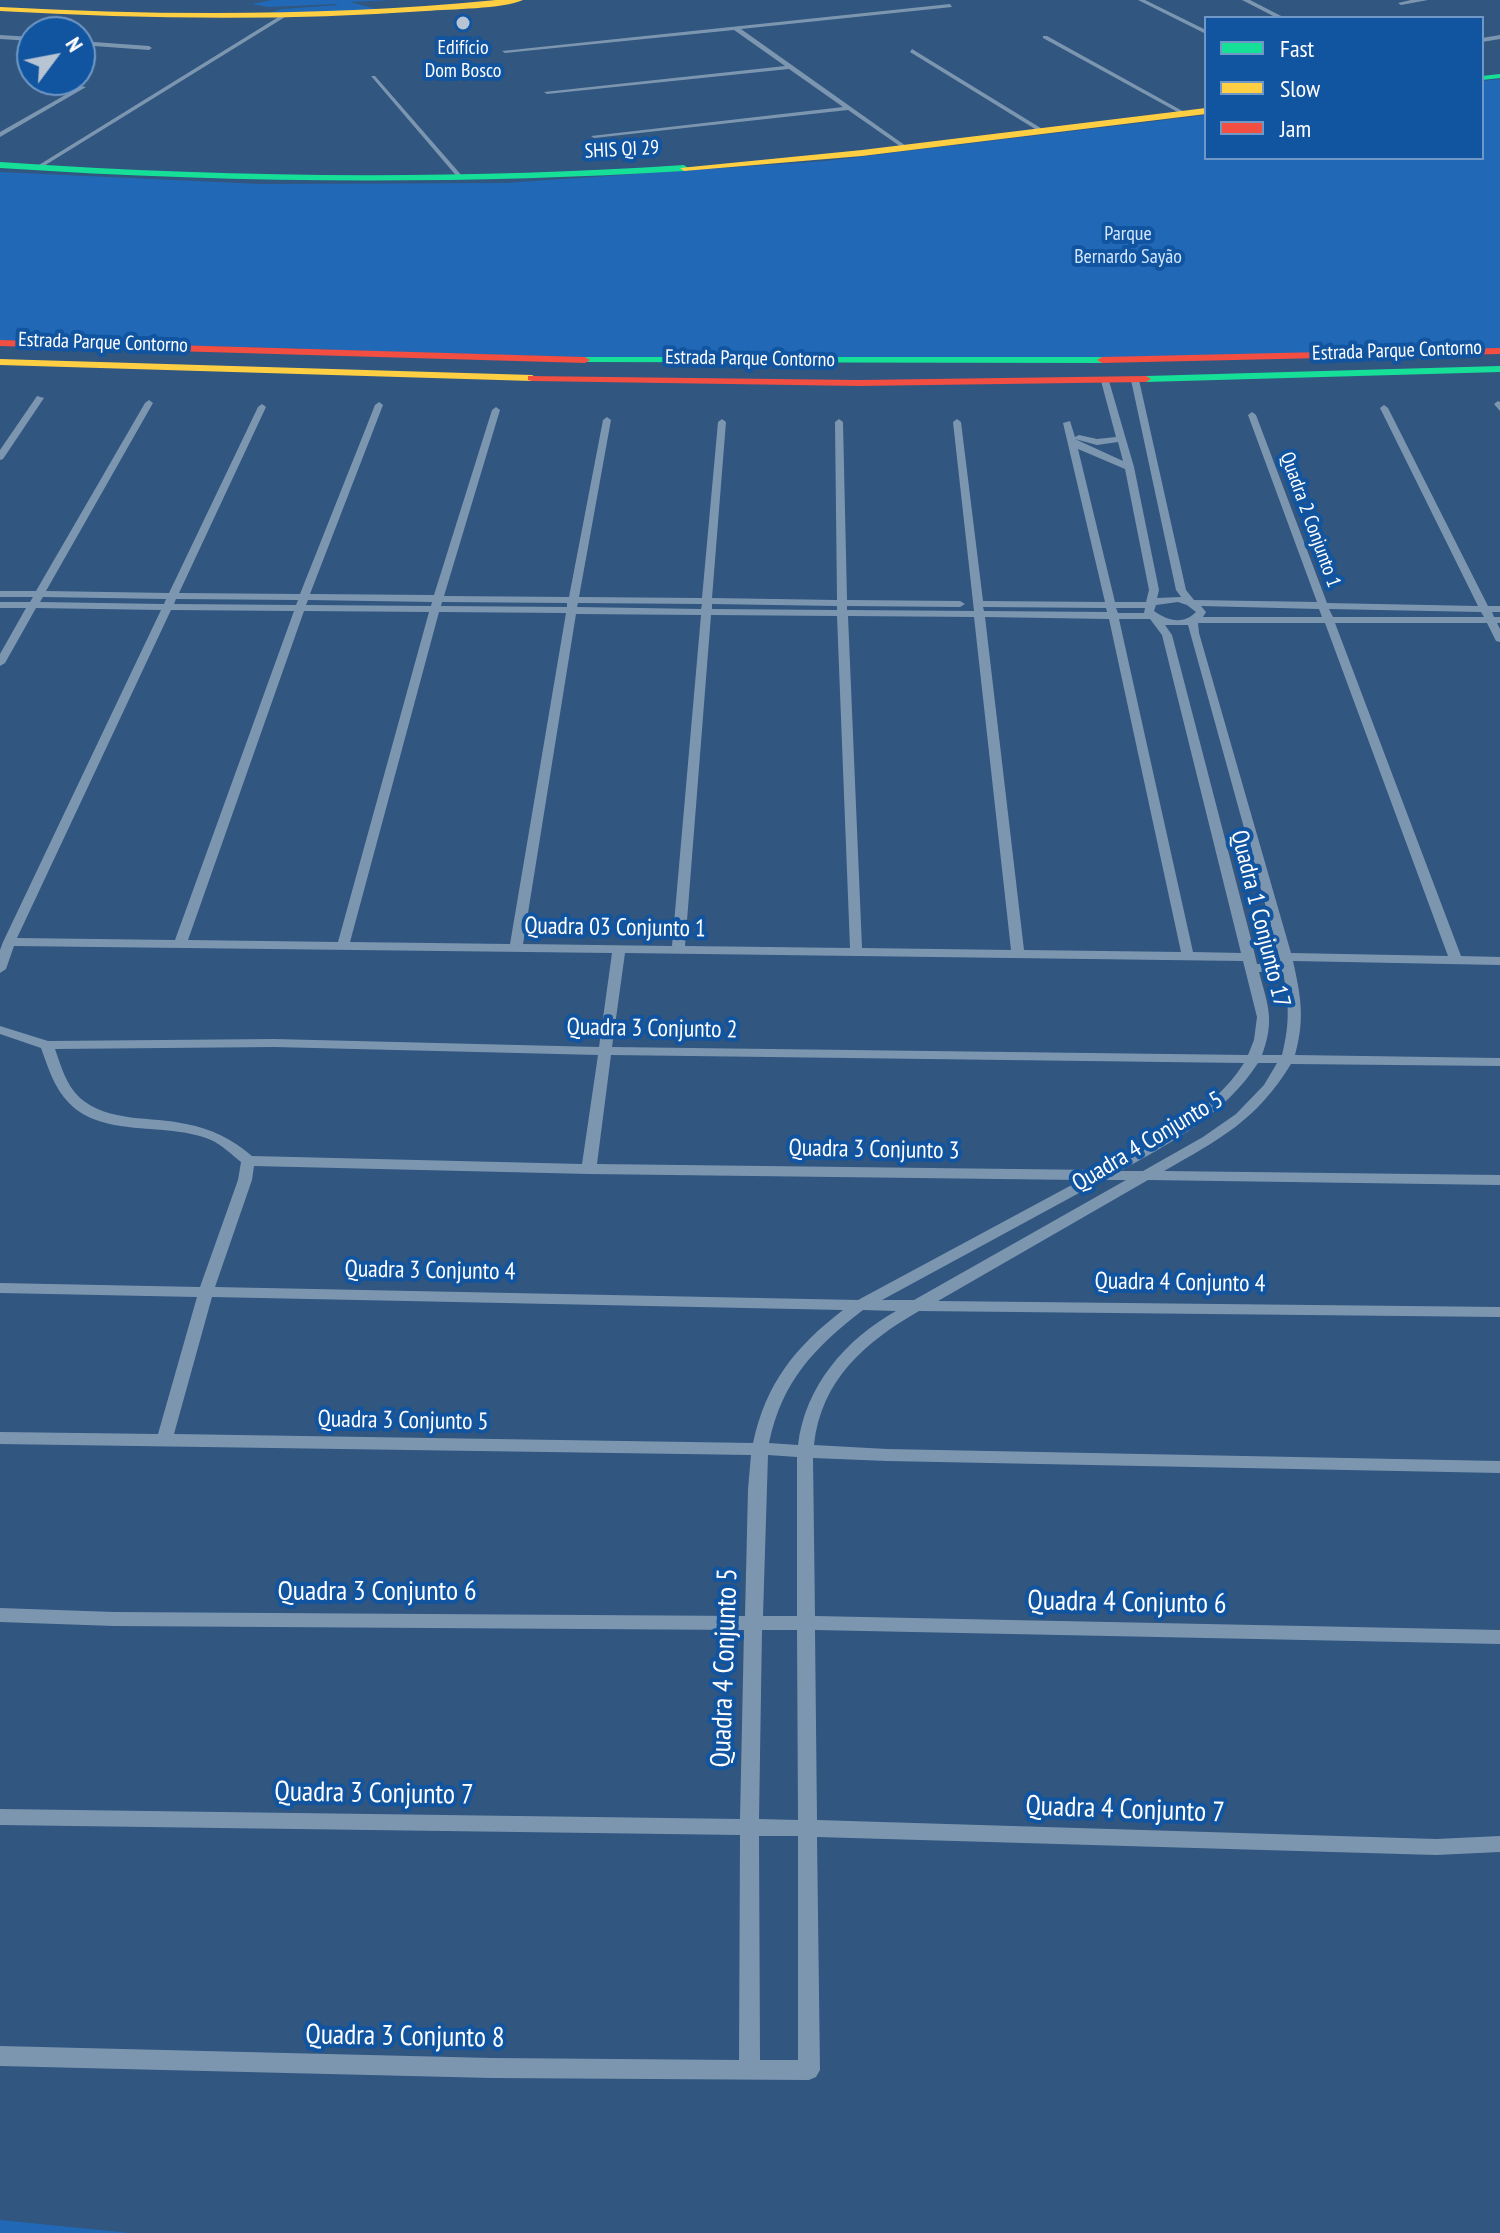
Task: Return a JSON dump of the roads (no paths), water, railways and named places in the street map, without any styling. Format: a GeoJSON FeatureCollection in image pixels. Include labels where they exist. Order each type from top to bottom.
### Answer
{"type":"FeatureCollection","features":[{"type":"Feature","properties":{"kind":"main road"},"geometry":{"type":"LineString","coordinates":[[3,0],[132,12]]}},
{"type":"Feature","properties":{"kind":"main road"},"geometry":{"type":"LineString","coordinates":[[159,13],[423,0]]}},
{"type":"Feature","properties":{"kind":"main road"},"geometry":{"type":"LineString","coordinates":[[0,9],[282,17],[377,13],[510,1]]}},
{"type":"Feature","properties":{"kind":"main road","name":"SHIS QI 29"},"geometry":{"type":"LineString","coordinates":[[0,165],[193,177],[461,178],[657,171],[904,147],[1204,111]]}},
{"type":"Feature","properties":{"kind":"main road","name":"Estrada Parque Contorno"},"geometry":{"type":"LineString","coordinates":[[0,343],[557,358],[984,361],[1500,351]]}},
{"type":"Feature","properties":{"kind":"main road"},"geometry":{"type":"LineString","coordinates":[[557,358],[523,361],[514,365],[513,369],[559,379]]}},
{"type":"Feature","properties":{"kind":"main road","name":"Estrada Parque Contorno"},"geometry":{"type":"LineString","coordinates":[[0,362],[559,379],[841,383],[1105,381],[1500,369]]}},
{"type":"Feature","properties":{"kind":"street"},"geometry":{"type":"LineString","coordinates":[[1141,0],[1204,31]]}},
{"type":"Feature","properties":{"kind":"street"},"geometry":{"type":"LineString","coordinates":[[1245,0],[1278,16]]}},
{"type":"Feature","properties":{"kind":"street"},"geometry":{"type":"LineString","coordinates":[[1401,3],[1425,0]]}},
{"type":"Feature","properties":{"kind":"street"},"geometry":{"type":"LineString","coordinates":[[505,51],[950,6]]}},
{"type":"Feature","properties":{"kind":"street"},"geometry":{"type":"LineString","coordinates":[[37,168],[282,17]]}},
{"type":"Feature","properties":{"kind":"street"},"geometry":{"type":"LineString","coordinates":[[736,28],[904,147]]}},
{"type":"Feature","properties":{"kind":"street"},"geometry":{"type":"LineString","coordinates":[[1045,37],[1185,114]]}},
{"type":"Feature","properties":{"kind":"street"},"geometry":{"type":"LineString","coordinates":[[96,44],[149,48]]}},
{"type":"Feature","properties":{"kind":"street"},"geometry":{"type":"LineString","coordinates":[[912,51],[1042,131]]}},
{"type":"Feature","properties":{"kind":"street"},"geometry":{"type":"LineString","coordinates":[[547,92],[789,67]]}},
{"type":"Feature","properties":{"kind":"street"},"geometry":{"type":"LineString","coordinates":[[373,77],[461,178]]}},
{"type":"Feature","properties":{"kind":"street"},"geometry":{"type":"LineString","coordinates":[[0,135],[67,96]]}},
{"type":"Feature","properties":{"kind":"street"},"geometry":{"type":"LineString","coordinates":[[594,136],[849,108]]}},
{"type":"Feature","properties":{"kind":"street","name":"Quadra 4 Conjunto 5"},"geometry":{"type":"LineString","coordinates":[[809,2070],[805,1451],[807,1423],[824,1385],[851,1352],[881,1326],[1149,1176],[1241,1117],[1269,1088],[1288,1057],[1295,1030],[1294,997],[1285,956],[1198,647],[1194,620],[1201,612],[1181,590],[1135,380]]}},
{"type":"Feature","properties":{"kind":"street"},"geometry":{"type":"LineString","coordinates":[[1105,381],[1129,467],[1154,590],[1152,610]]}},
{"type":"Feature","properties":{"kind":"street"},"geometry":{"type":"LineString","coordinates":[[0,457],[40,398]]}},
{"type":"Feature","properties":{"kind":"street"},"geometry":{"type":"LineString","coordinates":[[0,663],[149,403]]}},
{"type":"Feature","properties":{"kind":"street"},"geometry":{"type":"LineString","coordinates":[[180,945],[302,603],[379,405]]}},
{"type":"Feature","properties":{"kind":"street"},"geometry":{"type":"LineString","coordinates":[[0,969],[9,942],[262,407]]}},
{"type":"Feature","properties":{"kind":"street"},"geometry":{"type":"LineString","coordinates":[[1384,408],[1492,616],[1500,639]]}},
{"type":"Feature","properties":{"kind":"street"},"geometry":{"type":"LineString","coordinates":[[343,946],[437,604],[496,410]]}},
{"type":"Feature","properties":{"kind":"street","name":"Quadra 2 Conjunto 1"},"geometry":{"type":"LineString","coordinates":[[1252,415],[1322,606],[1492,616],[1500,609]]}},
{"type":"Feature","properties":{"kind":"street"},"geometry":{"type":"LineString","coordinates":[[1117,418],[1142,418]]}},
{"type":"Feature","properties":{"kind":"street"},"geometry":{"type":"LineString","coordinates":[[516,949],[572,605],[607,420]]}},
{"type":"Feature","properties":{"kind":"street"},"geometry":{"type":"LineString","coordinates":[[678,951],[722,422]]}},
{"type":"Feature","properties":{"kind":"street"},"geometry":{"type":"LineString","coordinates":[[839,422],[842,608],[856,950]]}},
{"type":"Feature","properties":{"kind":"street"},"geometry":{"type":"LineString","coordinates":[[957,422],[1018,955]]}},
{"type":"Feature","properties":{"kind":"street"},"geometry":{"type":"LineString","coordinates":[[1067,423],[1112,610],[1188,957]]}},
{"type":"Feature","properties":{"kind":"street"},"geometry":{"type":"LineString","coordinates":[[1071,439],[1097,442],[1145,434]]}},
{"type":"Feature","properties":{"kind":"street"},"geometry":{"type":"LineString","coordinates":[[1071,439],[1129,467]]}},
{"type":"Feature","properties":{"kind":"street"},"geometry":{"type":"LineString","coordinates":[[0,594],[37,600]]}},
{"type":"Feature","properties":{"kind":"street"},"geometry":{"type":"LineString","coordinates":[[0,605],[37,600],[1152,610],[1175,599],[1322,606],[1456,961]]}},
{"type":"Feature","properties":{"kind":"street"},"geometry":{"type":"LineString","coordinates":[[1152,610],[1173,623],[1194,620],[1492,616]]}},
{"type":"Feature","properties":{"kind":"street","name":"Quadra 1 Conjunto 17"},"geometry":{"type":"LineString","coordinates":[[860,1305],[1202,1116],[1224,1098],[1256,1057],[1263,1035],[1264,1017],[1167,635],[1152,610]]}},
{"type":"Feature","properties":{"kind":"street","name":"Quadra 03 Conjunto 1"},"geometry":{"type":"LineString","coordinates":[[9,942],[1247,956]]}},
{"type":"Feature","properties":{"kind":"street"},"geometry":{"type":"LineString","coordinates":[[589,1169],[619,950]]}},
{"type":"Feature","properties":{"kind":"street"},"geometry":{"type":"LineString","coordinates":[[1247,956],[1500,961]]}},
{"type":"Feature","properties":{"kind":"street"},"geometry":{"type":"LineString","coordinates":[[1247,956],[1285,956]]}},
{"type":"Feature","properties":{"kind":"street","name":"Quadra 3 Conjunto 2"},"geometry":{"type":"LineString","coordinates":[[0,1030],[47,1045],[243,1043],[605,1051],[1500,1062]]}},
{"type":"Feature","properties":{"kind":"street"},"geometry":{"type":"LineString","coordinates":[[47,1045],[53,1070],[62,1088],[82,1107],[119,1121],[210,1135],[226,1143],[248,1161],[245,1180],[206,1292],[164,1441]]}},
{"type":"Feature","properties":{"kind":"street","name":"Quadra 3 Conjunto 3"},"geometry":{"type":"LineString","coordinates":[[248,1161],[589,1169],[1500,1180]]}},
{"type":"Feature","properties":{"kind":"street","name":"Quadra 3 Conjunto 4"},"geometry":{"type":"LineString","coordinates":[[0,1288],[860,1305]]}},
{"type":"Feature","properties":{"kind":"street","name":"Quadra 4 Conjunto 5"},"geometry":{"type":"LineString","coordinates":[[750,2071],[748,1827],[760,1449],[771,1404],[796,1361],[821,1334],[860,1305]]}},
{"type":"Feature","properties":{"kind":"street","name":"Quadra 4 Conjunto 4"},"geometry":{"type":"LineString","coordinates":[[860,1305],[1500,1312]]}},
{"type":"Feature","properties":{"kind":"street","name":"Quadra 3 Conjunto 5"},"geometry":{"type":"LineString","coordinates":[[0,1438],[805,1451]]}},
{"type":"Feature","properties":{"kind":"street"},"geometry":{"type":"LineString","coordinates":[[805,1451],[1500,1467]]}},
{"type":"Feature","properties":{"kind":"street","name":"Quadra 3 Conjunto 6"},"geometry":{"type":"LineString","coordinates":[[0,1615],[130,1619],[754,1623]]}},
{"type":"Feature","properties":{"kind":"street","name":"Quadra 4 Conjunto 6"},"geometry":{"type":"LineString","coordinates":[[754,1623],[1500,1637]]}},
{"type":"Feature","properties":{"kind":"street","name":"Quadra 3 Conjunto 7"},"geometry":{"type":"LineString","coordinates":[[0,1817],[748,1827]]}},
{"type":"Feature","properties":{"kind":"street","name":"Quadra 4 Conjunto 7"},"geometry":{"type":"LineString","coordinates":[[748,1827],[1436,1847],[1500,1844]]}},
{"type":"Feature","properties":{"kind":"street","name":"Quadra 3 Conjunto 8"},"geometry":{"type":"LineString","coordinates":[[0,2056],[809,2070]]}},
{"type":"Feature","properties":{"kind":"place","name":"Edifício Dom Bosco"},"geometry":{"type":"Point","coordinates":[463,23]}},
{"type":"Feature","properties":{"kind":"park label","name":"Parque Bernardo Sayão"},"geometry":{"type":"Point","coordinates":[1128,246]}}]}
